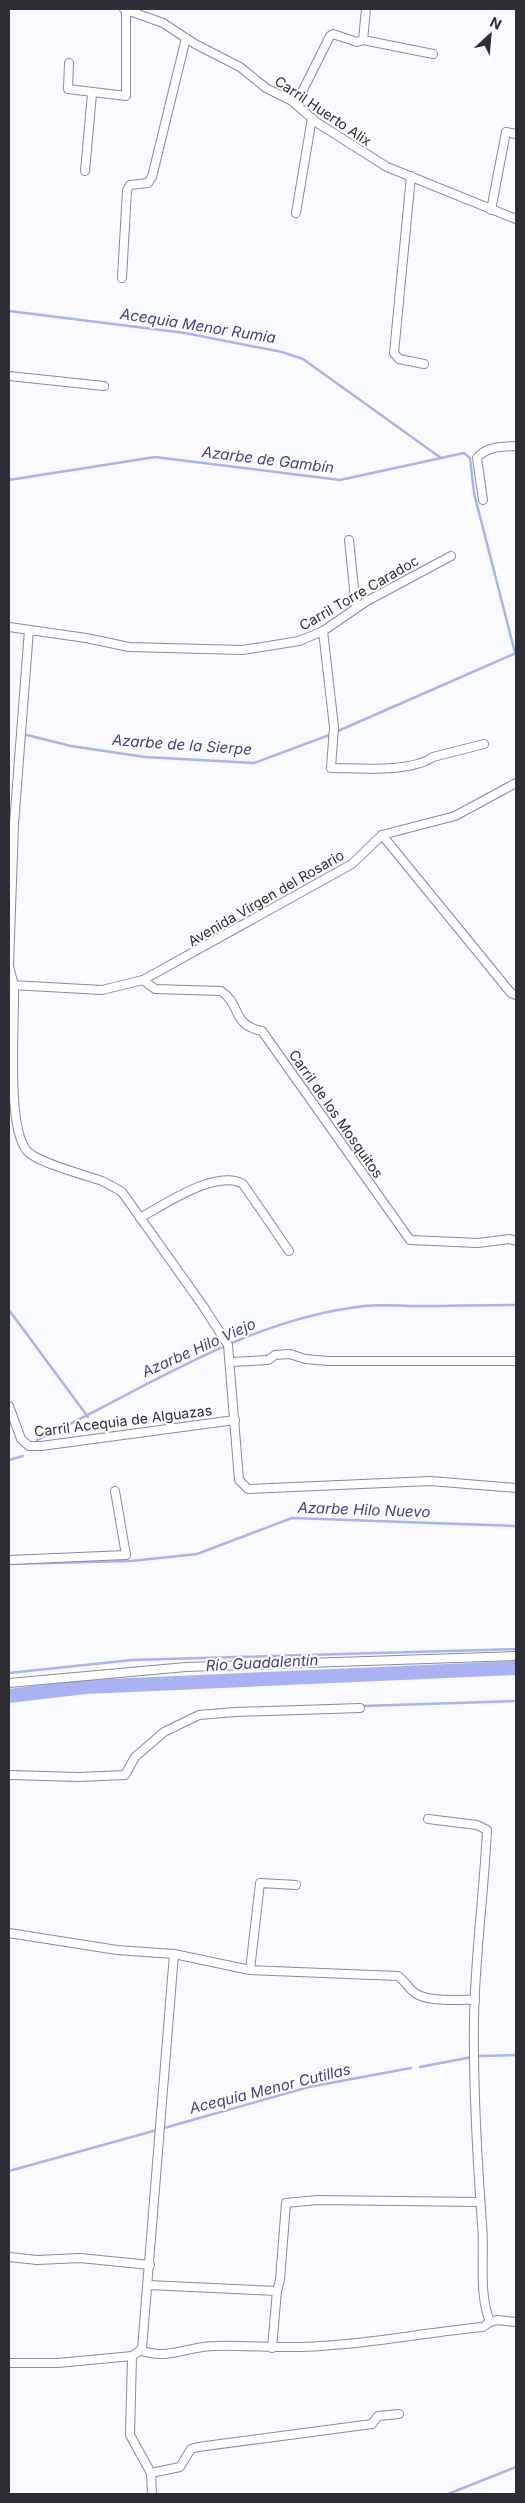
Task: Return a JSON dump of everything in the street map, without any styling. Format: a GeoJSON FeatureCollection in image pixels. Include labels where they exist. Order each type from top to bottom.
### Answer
{"type":"FeatureCollection","features":[{"type":"Feature","properties":{"kind":"street"},"geometry":{"type":"LineString","coordinates":[[69,63],[68,89],[92,94],[126,96],[125,9]]}},
{"type":"Feature","properties":{"kind":"street","name":"Carril Huerto Alix"},"geometry":{"type":"LineString","coordinates":[[125,9],[163,23],[186,38],[240,67],[266,88],[296,104],[312,118],[380,163],[516,219]]}},
{"type":"Feature","properties":{"kind":"street"},"geometry":{"type":"LineString","coordinates":[[363,40],[366,9]]}},
{"type":"Feature","properties":{"kind":"street"},"geometry":{"type":"LineString","coordinates":[[296,104],[330,36],[333,34],[357,42],[363,40],[433,54]]}},
{"type":"Feature","properties":{"kind":"street"},"geometry":{"type":"LineString","coordinates":[[122,278],[127,190],[130,185],[148,183],[152,177],[186,38]]}},
{"type":"Feature","properties":{"kind":"street"},"geometry":{"type":"LineString","coordinates":[[85,171],[92,94]]}},
{"type":"Feature","properties":{"kind":"street"},"geometry":{"type":"LineString","coordinates":[[296,213],[312,118]]}},
{"type":"Feature","properties":{"kind":"street"},"geometry":{"type":"LineString","coordinates":[[491,210],[506,132],[516,134]]}},
{"type":"Feature","properties":{"kind":"street"},"geometry":{"type":"LineString","coordinates":[[411,176],[394,354],[399,359],[424,364]]}},
{"type":"Feature","properties":{"kind":"street"},"geometry":{"type":"LineString","coordinates":[[9,376],[104,386]]}},
{"type":"Feature","properties":{"kind":"street"},"geometry":{"type":"LineString","coordinates":[[483,500],[477,458],[482,452],[492,448],[516,446]]}},
{"type":"Feature","properties":{"kind":"street"},"geometry":{"type":"LineString","coordinates":[[349,540],[356,608]]}},
{"type":"Feature","properties":{"kind":"street","name":"Carril Torre Caradoc"},"geometry":{"type":"LineString","coordinates":[[9,627],[128,647],[243,650],[299,641],[323,631],[356,608],[451,556]]}},
{"type":"Feature","properties":{"kind":"street"},"geometry":{"type":"LineString","coordinates":[[29,630],[14,824],[9,965],[16,1118],[19,1134],[27,1151],[42,1160],[104,1182],[122,1192],[223,1337],[229,1349],[231,1362],[239,1480],[248,1489],[430,1481],[516,1488]]}},
{"type":"Feature","properties":{"kind":"street"},"geometry":{"type":"LineString","coordinates":[[323,631],[334,727],[331,768],[376,769],[405,766],[427,762],[433,757],[484,744]]}},
{"type":"Feature","properties":{"kind":"street","name":"Avenida Virgen del Rosario"},"geometry":{"type":"LineString","coordinates":[[11,985],[102,990],[143,980],[352,864],[382,835],[455,816],[516,783]]}},
{"type":"Feature","properties":{"kind":"street"},"geometry":{"type":"LineString","coordinates":[[382,835],[511,993],[516,995]]}},
{"type":"Feature","properties":{"kind":"street","name":"Carril de los Mosquitos"},"geometry":{"type":"LineString","coordinates":[[143,980],[155,989],[221,991],[229,996],[240,1019],[246,1026],[262,1031],[410,1240],[478,1243],[510,1239],[516,1241]]}},
{"type":"Feature","properties":{"kind":"street"},"geometry":{"type":"LineString","coordinates":[[140,1218],[193,1189],[214,1182],[235,1180],[244,1184],[289,1250]]}},
{"type":"Feature","properties":{"kind":"street"},"geometry":{"type":"LineString","coordinates":[[231,1362],[268,1360],[275,1355],[290,1354],[305,1359],[328,1361],[516,1362]]}},
{"type":"Feature","properties":{"kind":"street","name":"Carril Acequia de Alguazas"},"geometry":{"type":"LineString","coordinates":[[9,1406],[21,1438],[28,1446],[41,1446],[235,1420]]}},
{"type":"Feature","properties":{"kind":"street"},"geometry":{"type":"LineString","coordinates":[[9,1560],[126,1555],[115,1491]]}},
{"type":"Feature","properties":{"kind":"street"},"geometry":{"type":"LineString","coordinates":[[9,1683],[186,1667],[516,1656]]}},
{"type":"Feature","properties":{"kind":"street"},"geometry":{"type":"LineString","coordinates":[[9,1775],[79,1777],[125,1775],[135,1757],[164,1732],[199,1715],[360,1708]]}},
{"type":"Feature","properties":{"kind":"street"},"geometry":{"type":"LineString","coordinates":[[428,1819],[477,1825],[487,1830],[475,2000],[476,2131],[483,2278],[486,2313],[490,2322]]}},
{"type":"Feature","properties":{"kind":"street"},"geometry":{"type":"LineString","coordinates":[[250,1970],[260,1883],[296,1885]]}},
{"type":"Feature","properties":{"kind":"street"},"geometry":{"type":"LineString","coordinates":[[9,1933],[118,1950],[174,1954],[250,1970],[398,1976],[408,1982],[414,1993],[428,1998],[475,2000]]}},
{"type":"Feature","properties":{"kind":"street"},"geometry":{"type":"LineString","coordinates":[[9,2363],[58,2363],[132,2356],[140,2350],[150,2265],[174,1954]]}},
{"type":"Feature","properties":{"kind":"street"},"geometry":{"type":"LineString","coordinates":[[272,2348],[286,2204],[317,2200],[480,2202]]}},
{"type":"Feature","properties":{"kind":"street"},"geometry":{"type":"LineString","coordinates":[[9,2257],[37,2260],[80,2258],[150,2265]]}},
{"type":"Feature","properties":{"kind":"street"},"geometry":{"type":"LineString","coordinates":[[148,2285],[277,2291]]}},
{"type":"Feature","properties":{"kind":"street"},"geometry":{"type":"LineString","coordinates":[[140,2350],[150,2354],[167,2355],[197,2347],[214,2346],[272,2348],[323,2346],[483,2327],[497,2320],[516,2322]]}},
{"type":"Feature","properties":{"kind":"street"},"geometry":{"type":"LineString","coordinates":[[132,2356],[130,2435],[151,2473],[152,2494]]}},
{"type":"Feature","properties":{"kind":"street"},"geometry":{"type":"LineString","coordinates":[[151,2473],[180,2466],[191,2449],[198,2447],[372,2424],[378,2416],[399,2414]]}},
{"type":"Feature","properties":{"kind":"waterway","name":"Acequia Menor Rumia"},"geometry":{"type":"LineString","coordinates":[[9,311],[185,333],[282,352],[303,359],[441,458]]}},
{"type":"Feature","properties":{"kind":"waterway","name":"Azarbe de Gambín"},"geometry":{"type":"LineString","coordinates":[[9,480],[155,457],[340,480],[464,453],[470,458],[474,493],[515,653]]}},
{"type":"Feature","properties":{"kind":"waterway","name":"Azarbe de la Sierpe"},"geometry":{"type":"LineString","coordinates":[[338,731],[516,653]]}},
{"type":"Feature","properties":{"kind":"waterway","name":"Azarbe de la Sierpe"},"geometry":{"type":"LineString","coordinates":[[27,735],[71,746],[145,757],[254,763],[332,734]]}},
{"type":"Feature","properties":{"kind":"waterway","name":"Azarbe Hilo Viejo"},"geometry":{"type":"LineString","coordinates":[[37,1440],[196,1359],[278,1325],[321,1313],[371,1305],[516,1305]]}},
{"type":"Feature","properties":{"kind":"waterway","name":"Azarbe Hilo Viejo"},"geometry":{"type":"LineString","coordinates":[[9,1310],[88,1417]]}},
{"type":"Feature","properties":{"kind":"waterway"},"geometry":{"type":"LineString","coordinates":[[9,1460],[23,1456]]}},
{"type":"Feature","properties":{"kind":"waterway","name":"Azarbe Hilo Nuevo"},"geometry":{"type":"LineString","coordinates":[[9,1564],[131,1561],[197,1554],[292,1518],[516,1526]]}},
{"type":"Feature","properties":{"kind":"waterway"},"geometry":{"type":"LineString","coordinates":[[9,1673],[132,1660],[516,1649]]}},
{"type":"Feature","properties":{"kind":"waterway","name":"Río Guadalentín"},"geometry":{"type":"LineString","coordinates":[[9,1696],[85,1687],[516,1668]]}},
{"type":"Feature","properties":{"kind":"waterway"},"geometry":{"type":"LineString","coordinates":[[363,1706],[516,1701]]}},
{"type":"Feature","properties":{"kind":"waterway","name":"Acequia Menor Cutillas"},"geometry":{"type":"LineString","coordinates":[[480,2056],[516,2055]]}},
{"type":"Feature","properties":{"kind":"waterway","name":"Acequia Menor Cutillas"},"geometry":{"type":"LineString","coordinates":[[420,2067],[472,2057]]}},
{"type":"Feature","properties":{"kind":"waterway","name":"Acequia Menor Cutillas"},"geometry":{"type":"LineString","coordinates":[[164,2128],[309,2087],[411,2068]]}},
{"type":"Feature","properties":{"kind":"waterway","name":"Acequia Menor Cutillas"},"geometry":{"type":"LineString","coordinates":[[9,2171],[157,2130]]}},
{"type":"Feature","properties":{"kind":"waterway"},"geometry":{"type":"LineString","coordinates":[[448,2494],[516,2467]]}}]}
